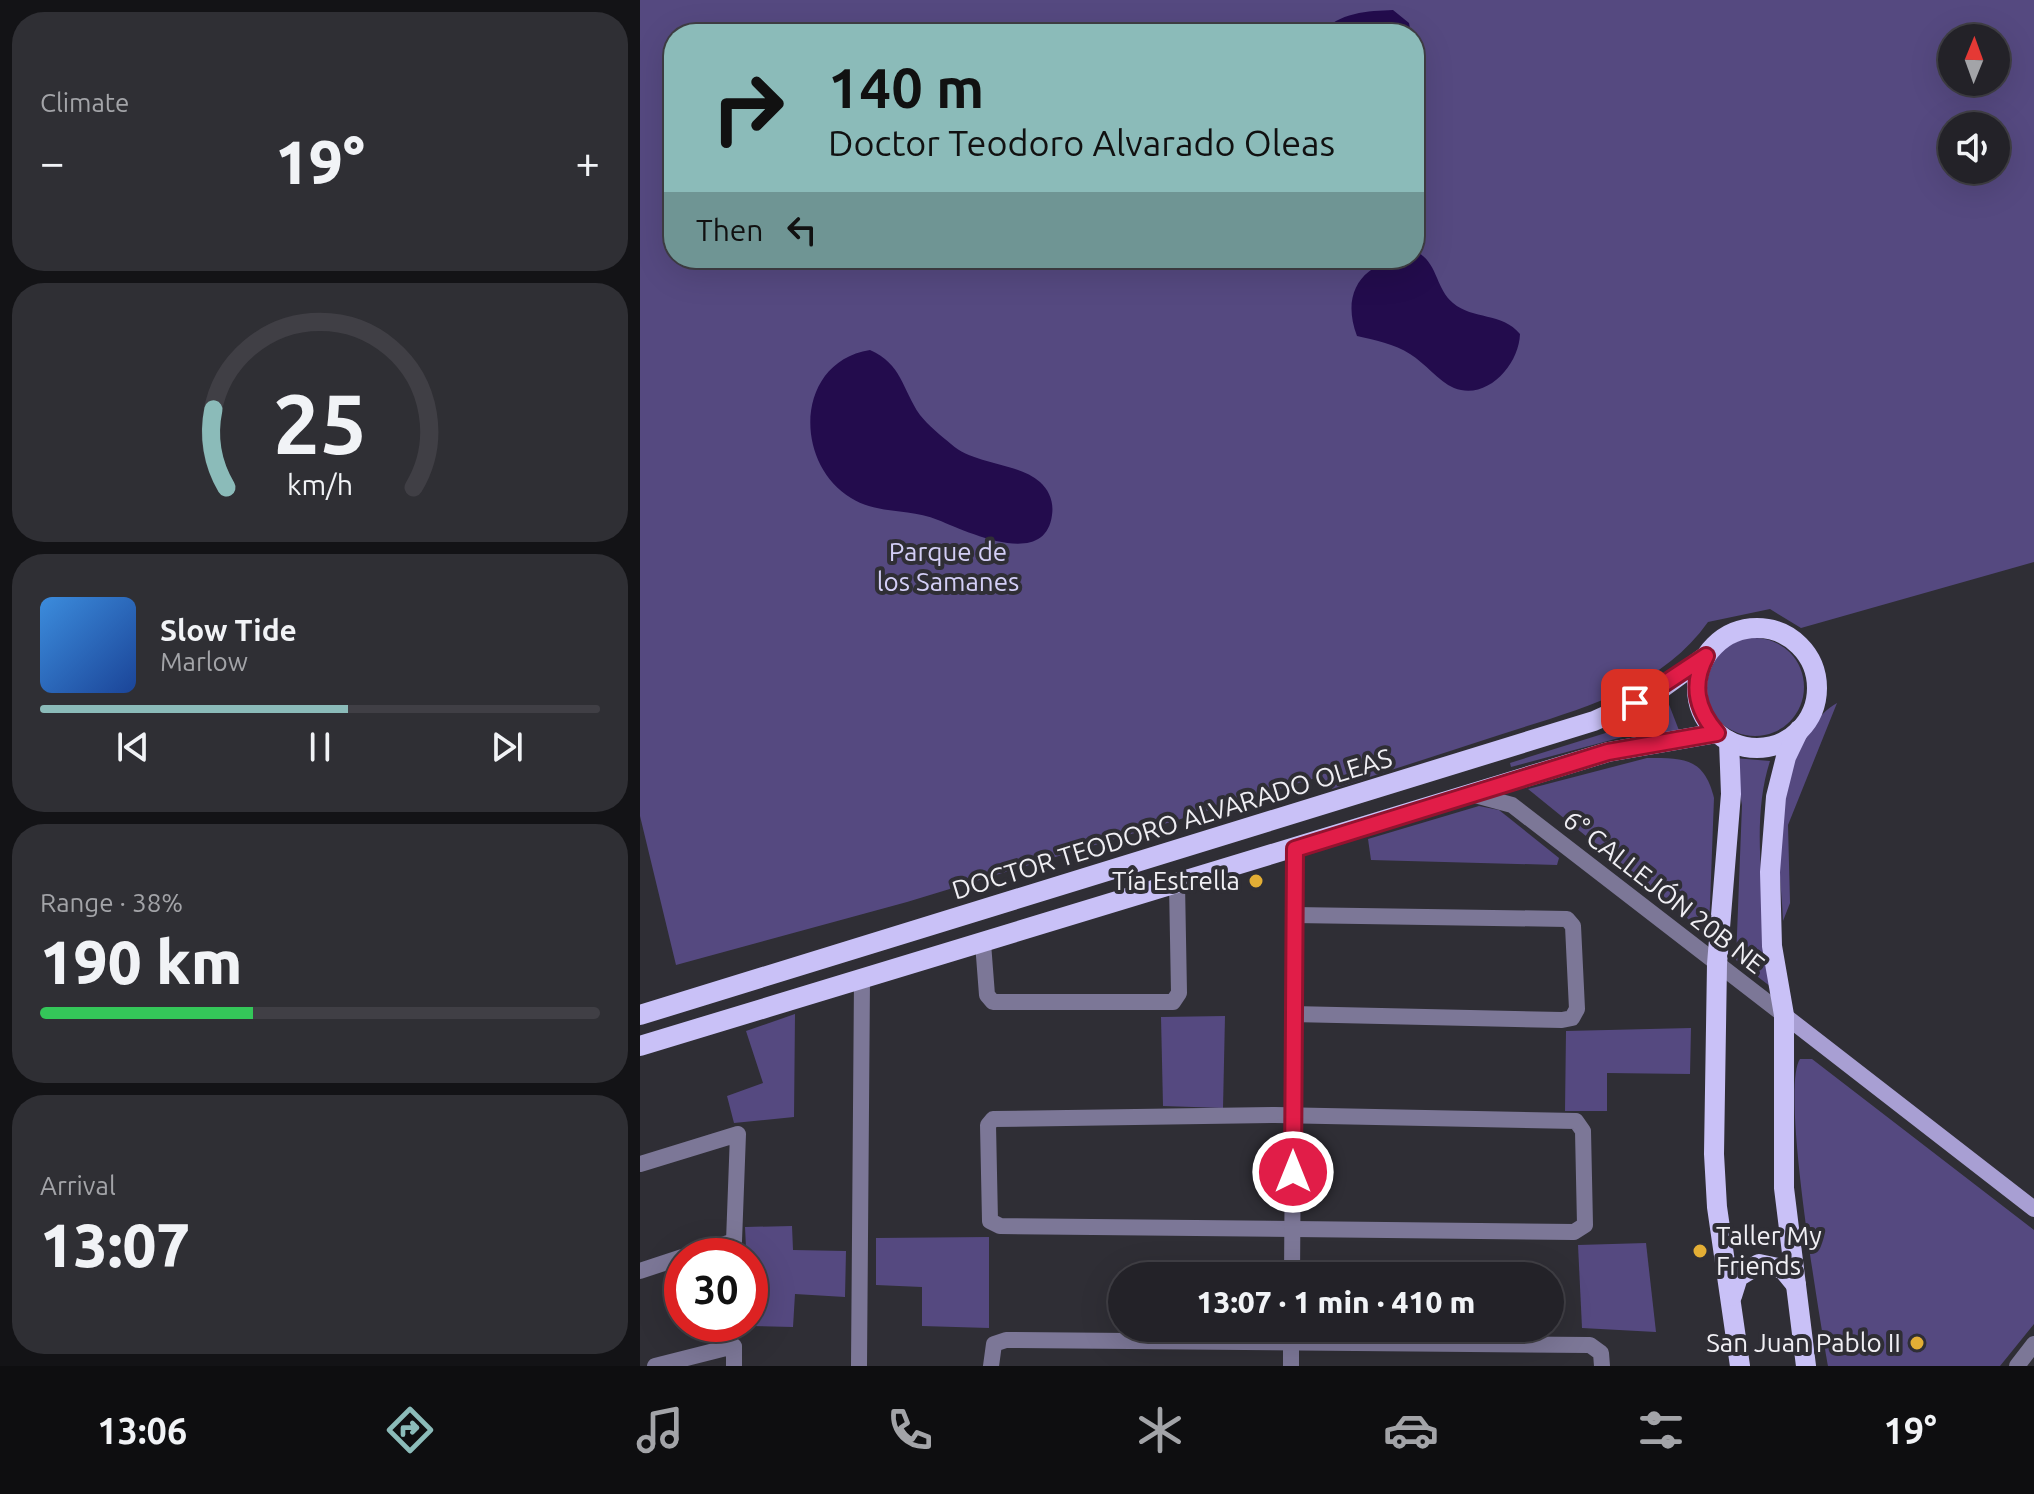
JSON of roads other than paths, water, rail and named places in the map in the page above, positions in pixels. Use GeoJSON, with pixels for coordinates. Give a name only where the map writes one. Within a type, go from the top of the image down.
{"type":"FeatureCollection","features":[{"type":"Feature","properties":{"kind":"main road"},"geometry":{"type":"LineString","coordinates":[[1740,1366],[1717,1207],[1714,1154],[1717,964],[1730,766],[1723,737],[1701,710],[1697,696],[1700,668],[1706,656],[1724,638],[1755,628],[1777,631],[1800,646],[1815,673],[1817,688],[1809,718],[1799,730],[1781,773],[1772,825],[1772,946],[1784,1015],[1784,1188],[1806,1366]]}},
{"type":"Feature","properties":{"kind":"main road","name":"DOCTOR TEODORO ALVARADO OLEAS"},"geometry":{"type":"LineString","coordinates":[[640,1015],[1594,721],[1654,694],[1706,656]]}},
{"type":"Feature","properties":{"kind":"main road"},"geometry":{"type":"LineString","coordinates":[[640,1046],[1630,746],[1723,737],[1757,748],[1771,746],[1799,730]]}},
{"type":"Feature","properties":{"kind":"main road"},"geometry":{"type":"LineString","coordinates":[[1685,739],[1712,749],[1730,766]]}},
{"type":"Feature","properties":{"kind":"main road"},"geometry":{"type":"LineString","coordinates":[[1732,1301],[1738,1277],[1759,1264],[1783,1269],[1797,1289]]}},
{"type":"Feature","properties":{"kind":"street","name":"6° CALLEJÓN 20B NE"},"geometry":{"type":"LineString","coordinates":[[1469,795],[1482,795],[1512,805],[1784,1015]]}},
{"type":"Feature","properties":{"kind":"street"},"geometry":{"type":"LineString","coordinates":[[1292,1262],[1295,849]]}},
{"type":"Feature","properties":{"kind":"street"},"geometry":{"type":"LineString","coordinates":[[983,943],[987,995],[993,1002],[1173,1002],[1179,993],[1177,884]]}},
{"type":"Feature","properties":{"kind":"street"},"geometry":{"type":"LineString","coordinates":[[1292,1014],[1562,1020],[1572,1018],[1577,1009],[1573,926],[1567,919],[1294,915]]}},
{"type":"Feature","properties":{"kind":"street"},"geometry":{"type":"LineString","coordinates":[[859,1366],[862,979]]}},
{"type":"Feature","properties":{"kind":"street"},"geometry":{"type":"LineString","coordinates":[[1784,1015],[2034,1209]]}},
{"type":"Feature","properties":{"kind":"street"},"geometry":{"type":"LineString","coordinates":[[1293,1116],[1576,1121],[1583,1131],[1585,1225],[1574,1232],[1292,1228],[993,1225],[988,1215],[988,1125],[998,1118],[1293,1116]]}},
{"type":"Feature","properties":{"kind":"street"},"geometry":{"type":"LineString","coordinates":[[640,1164],[738,1134],[734,1238]]}},
{"type":"Feature","properties":{"kind":"street"},"geometry":{"type":"LineString","coordinates":[[640,1271],[664,1263]]}},
{"type":"Feature","properties":{"kind":"street"},"geometry":{"type":"LineString","coordinates":[[991,1366],[994,1344],[1006,1340],[1108,1338]]}},
{"type":"Feature","properties":{"kind":"street"},"geometry":{"type":"LineString","coordinates":[[1291,1342],[1291,1366]]}},
{"type":"Feature","properties":{"kind":"street"},"geometry":{"type":"LineString","coordinates":[[1500,1342],[1590,1345],[1601,1353],[1602,1366]]}},
{"type":"Feature","properties":{"kind":"street"},"geometry":{"type":"LineString","coordinates":[[2017,1366],[2034,1344]]}},
{"type":"Feature","properties":{"kind":"street"},"geometry":{"type":"LineString","coordinates":[[655,1366],[734,1346],[734,1366]]}},
{"type":"Feature","properties":{"kind":"place","name":"Tía Estrella"},"geometry":{"type":"Point","coordinates":[1256,881]}},
{"type":"Feature","properties":{"kind":"place","name":"Taller My Friends"},"geometry":{"type":"Point","coordinates":[1700,1251]}},
{"type":"Feature","properties":{"kind":"place","name":"San Juan Pablo II"},"geometry":{"type":"Point","coordinates":[1917,1343]}},
{"type":"Feature","properties":{"kind":"park label","name":"Parque de los Samanes"},"geometry":{"type":"Point","coordinates":[948,567]}}]}
